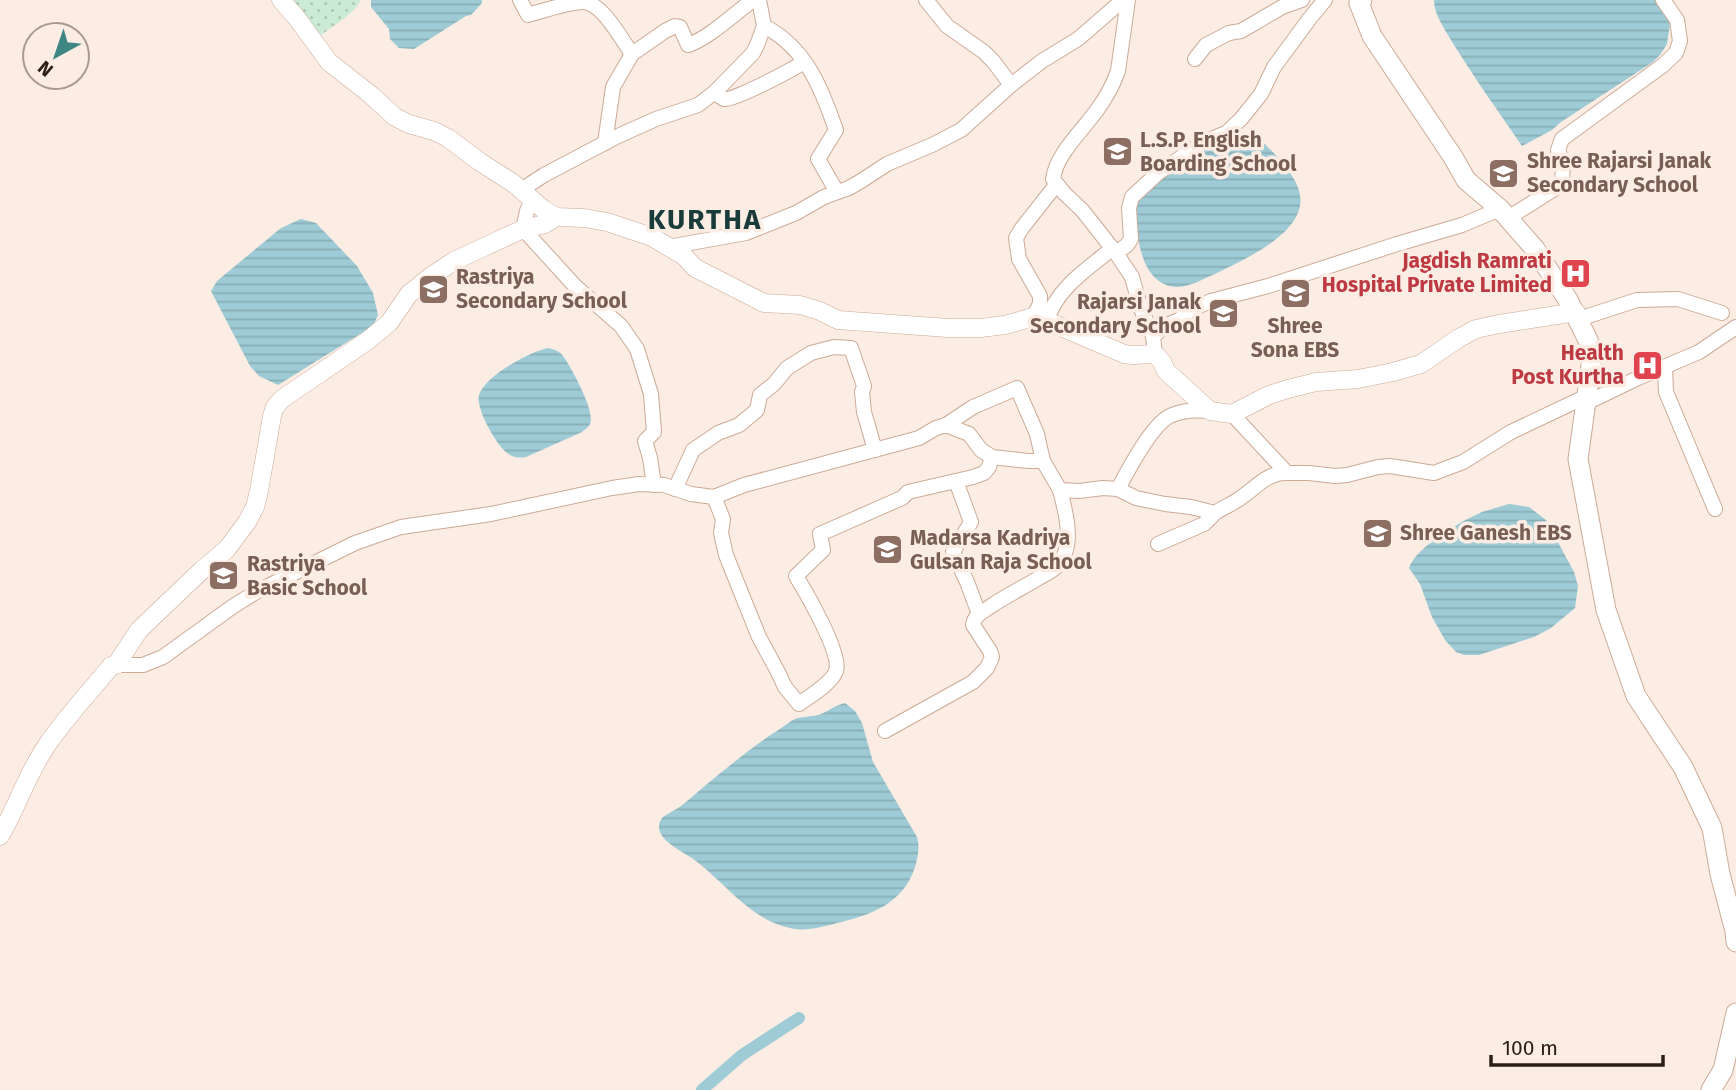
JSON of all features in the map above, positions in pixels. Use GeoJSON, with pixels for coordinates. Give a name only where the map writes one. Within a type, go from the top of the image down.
{"type":"FeatureCollection","features":[{"type":"Feature","properties":{"kind":"main road"},"geometry":{"type":"LineString","coordinates":[[1359,1],[1372,36],[1466,180],[1504,214],[1535,250],[1577,316],[1588,340],[1592,358],[1578,459],[1606,610],[1636,696],[1683,767],[1712,828],[1736,942]]}},
{"type":"Feature","properties":{"kind":"main road"},"geometry":{"type":"LineString","coordinates":[[1711,1090],[1723,1070],[1736,1013]]}},
{"type":"Feature","properties":{"kind":"street"},"geometry":{"type":"LineString","coordinates":[[281,0],[329,62],[395,117],[448,138],[556,217],[607,222],[652,237],[684,256],[695,268],[764,303],[800,305],[838,320],[948,328],[981,328],[1040,319],[1124,354],[1155,354]]}},
{"type":"Feature","properties":{"kind":"street"},"geometry":{"type":"LineString","coordinates":[[520,0],[528,15],[582,2],[592,3],[603,12],[632,54]]}},
{"type":"Feature","properties":{"kind":"street"},"geometry":{"type":"LineString","coordinates":[[605,143],[613,88],[632,54],[674,26],[680,27],[688,45],[692,44],[752,0]]}},
{"type":"Feature","properties":{"kind":"street"},"geometry":{"type":"LineString","coordinates":[[523,229],[527,194],[544,175],[656,118],[698,105],[715,92],[753,53],[764,26],[759,0]]}},
{"type":"Feature","properties":{"kind":"street"},"geometry":{"type":"LineString","coordinates":[[926,0],[947,26],[993,61],[1010,85]]}},
{"type":"Feature","properties":{"kind":"street"},"geometry":{"type":"LineString","coordinates":[[668,247],[746,233],[849,188],[887,164],[961,130],[1010,85],[1078,39],[1125,0]]}},
{"type":"Feature","properties":{"kind":"street"},"geometry":{"type":"LineString","coordinates":[[1125,0],[1118,71],[1098,108],[1058,161],[1053,179],[1082,210],[1132,277],[1141,309],[1153,336],[1155,354],[1166,371],[1210,411]]}},
{"type":"Feature","properties":{"kind":"street"},"geometry":{"type":"LineString","coordinates":[[1195,59],[1206,45],[1229,33],[1241,31],[1282,7],[1302,0]]}},
{"type":"Feature","properties":{"kind":"street"},"geometry":{"type":"LineString","coordinates":[[1040,319],[1051,309],[1068,285],[1108,252],[1127,245],[1131,239],[1129,208],[1132,197],[1158,173],[1202,143],[1226,133],[1241,119],[1261,94],[1273,67],[1325,0]]}},
{"type":"Feature","properties":{"kind":"street"},"geometry":{"type":"LineString","coordinates":[[1153,336],[1192,309],[1211,301],[1504,214],[1562,184],[1563,163],[1558,150],[1562,139],[1676,53],[1680,41],[1677,20],[1663,0]]}},
{"type":"Feature","properties":{"kind":"street"},"geometry":{"type":"LineString","coordinates":[[764,26],[788,42],[804,62],[824,96],[836,130],[818,159],[837,192]]}},
{"type":"Feature","properties":{"kind":"street"},"geometry":{"type":"LineString","coordinates":[[715,92],[723,99],[730,98],[804,62]]}},
{"type":"Feature","properties":{"kind":"street"},"geometry":{"type":"LineString","coordinates":[[1040,319],[1040,296],[1019,259],[1016,238],[1056,185]]}},
{"type":"Feature","properties":{"kind":"street"},"geometry":{"type":"LineString","coordinates":[[116,665],[139,630],[227,550],[247,522],[259,491],[272,416],[282,399],[367,341],[389,323],[409,295],[454,261],[556,217]]}},
{"type":"Feature","properties":{"kind":"street"},"geometry":{"type":"LineString","coordinates":[[523,229],[575,286],[621,326],[637,349],[651,394],[654,432],[645,441],[654,485]]}},
{"type":"Feature","properties":{"kind":"street"},"geometry":{"type":"LineString","coordinates":[[1118,489],[1158,426],[1171,415],[1197,410],[1232,414],[1269,395],[1288,389],[1316,382],[1369,377],[1421,364],[1459,338],[1499,324],[1577,316],[1637,299],[1678,299],[1722,313]]}},
{"type":"Feature","properties":{"kind":"street"},"geometry":{"type":"LineString","coordinates":[[1158,544],[1204,524],[1215,513],[1237,501],[1268,477],[1279,473],[1309,472],[1335,476],[1390,466],[1434,472],[1463,462],[1511,432],[1699,352],[1736,327]]}},
{"type":"Feature","properties":{"kind":"street"},"geometry":{"type":"LineString","coordinates":[[675,489],[693,450],[718,433],[739,425],[757,410],[760,395],[774,384],[787,368],[811,353],[834,347],[851,348],[864,386],[864,412],[875,450]]}},
{"type":"Feature","properties":{"kind":"street"},"geometry":{"type":"LineString","coordinates":[[1665,367],[1665,392],[1715,509]]}},
{"type":"Feature","properties":{"kind":"street"},"geometry":{"type":"LineString","coordinates":[[0,836],[32,769],[47,745],[111,666],[143,665],[163,657],[256,592],[355,543],[401,527],[491,514],[639,484],[664,485],[691,494],[714,497],[744,485],[919,438],[946,425],[973,407],[1017,388],[1037,434],[1043,461],[1060,489],[1068,523],[1065,553],[1057,567],[979,614],[974,620],[973,625],[992,657],[987,668],[973,682],[885,731]]}},
{"type":"Feature","properties":{"kind":"street"},"geometry":{"type":"LineString","coordinates":[[1232,414],[1287,473]]}},
{"type":"Feature","properties":{"kind":"street"},"geometry":{"type":"LineString","coordinates":[[946,425],[969,434],[981,450],[992,457],[1043,461]]}},
{"type":"Feature","properties":{"kind":"street"},"geometry":{"type":"LineString","coordinates":[[714,497],[723,519],[721,533],[726,555],[759,637],[785,687],[799,704],[829,682],[836,673],[837,662],[832,645],[796,576],[822,550],[820,534],[902,498],[908,492],[984,473],[992,457]]}},
{"type":"Feature","properties":{"kind":"street"},"geometry":{"type":"LineString","coordinates":[[956,481],[971,522],[953,552],[979,614]]}},
{"type":"Feature","properties":{"kind":"street"},"geometry":{"type":"LineString","coordinates":[[1060,489],[1118,489],[1136,498],[1215,513]]}},
{"type":"Feature","properties":{"kind":"green space"},"geometry":{"type":"Polygon","coordinates":[[[292,0],[361,0],[348,15],[320,36],[292,0]]]}},
{"type":"Feature","properties":{"kind":"water"},"geometry":{"type":"Polygon","coordinates":[[[371,0],[482,0],[482,3],[471,15],[414,49],[399,48],[390,39],[389,29],[371,7],[371,0]]]}},
{"type":"Feature","properties":{"kind":"water"},"geometry":{"type":"Polygon","coordinates":[[[1434,0],[1657,0],[1670,24],[1667,44],[1653,62],[1552,130],[1522,146],[1451,40],[1438,16],[1434,0]]]}},
{"type":"Feature","properties":{"kind":"water"},"geometry":{"type":"Polygon","coordinates":[[[1240,133],[1250,134],[1262,142],[1291,175],[1300,192],[1300,206],[1296,218],[1265,247],[1215,274],[1182,287],[1162,283],[1152,274],[1142,256],[1134,202],[1146,188],[1221,139],[1240,133]]]}},
{"type":"Feature","properties":{"kind":"water"},"geometry":{"type":"Polygon","coordinates":[[[301,219],[316,223],[357,266],[373,293],[378,315],[373,326],[278,385],[259,376],[250,366],[211,291],[217,281],[281,228],[301,219]]]}},
{"type":"Feature","properties":{"kind":"water"},"geometry":{"type":"Polygon","coordinates":[[[548,348],[561,354],[571,370],[586,400],[590,424],[582,432],[526,457],[514,457],[505,451],[489,428],[480,409],[479,395],[498,373],[530,354],[548,348]]]}},
{"type":"Feature","properties":{"kind":"water"},"geometry":{"type":"Polygon","coordinates":[[[1509,504],[1529,507],[1546,520],[1574,572],[1578,586],[1575,608],[1551,628],[1534,637],[1479,655],[1464,655],[1456,652],[1445,640],[1432,617],[1420,584],[1409,568],[1420,552],[1452,528],[1482,512],[1509,504]]]}},
{"type":"Feature","properties":{"kind":"water"},"geometry":{"type":"Polygon","coordinates":[[[845,703],[855,711],[862,723],[873,762],[917,837],[917,859],[910,880],[903,890],[873,912],[825,926],[790,928],[776,924],[751,909],[696,861],[668,842],[660,832],[659,824],[663,817],[790,722],[821,714],[845,703]]]}},
{"type":"Feature","properties":{"kind":"waterway"},"geometry":{"type":"LineString","coordinates":[[702,1090],[742,1055],[799,1018]]}},
{"type":"Feature","properties":{"kind":"place","name":"L.S.P. English Boarding School"},"geometry":{"type":"Point","coordinates":[1117,152]}},
{"type":"Feature","properties":{"kind":"place","name":"Shree Rajarsi Janak Secondary School"},"geometry":{"type":"Point","coordinates":[1504,173]}},
{"type":"Feature","properties":{"kind":"place","name":"Jagdish Ramrati Hospital Private Limited"},"geometry":{"type":"Point","coordinates":[1575,273]}},
{"type":"Feature","properties":{"kind":"place","name":"Rastriya Secondary School"},"geometry":{"type":"Point","coordinates":[433,289]}},
{"type":"Feature","properties":{"kind":"place","name":"Shree Sona EBS"},"geometry":{"type":"Point","coordinates":[1295,294]}},
{"type":"Feature","properties":{"kind":"place","name":"Rajarsi Janak Secondary School"},"geometry":{"type":"Point","coordinates":[1224,314]}},
{"type":"Feature","properties":{"kind":"place","name":"Health Post Kurtha"},"geometry":{"type":"Point","coordinates":[1647,365]}},
{"type":"Feature","properties":{"kind":"place","name":"Shree Ganesh EBS"},"geometry":{"type":"Point","coordinates":[1377,533]}},
{"type":"Feature","properties":{"kind":"place","name":"Madarsa Kadriya Gulsan Raja School"},"geometry":{"type":"Point","coordinates":[887,550]}},
{"type":"Feature","properties":{"kind":"place","name":"Rastriya Basic School"},"geometry":{"type":"Point","coordinates":[224,576]}},
{"type":"Feature","properties":{"kind":"district","name":"KURTHA"},"geometry":{"type":"Point","coordinates":[705,219]}}]}
